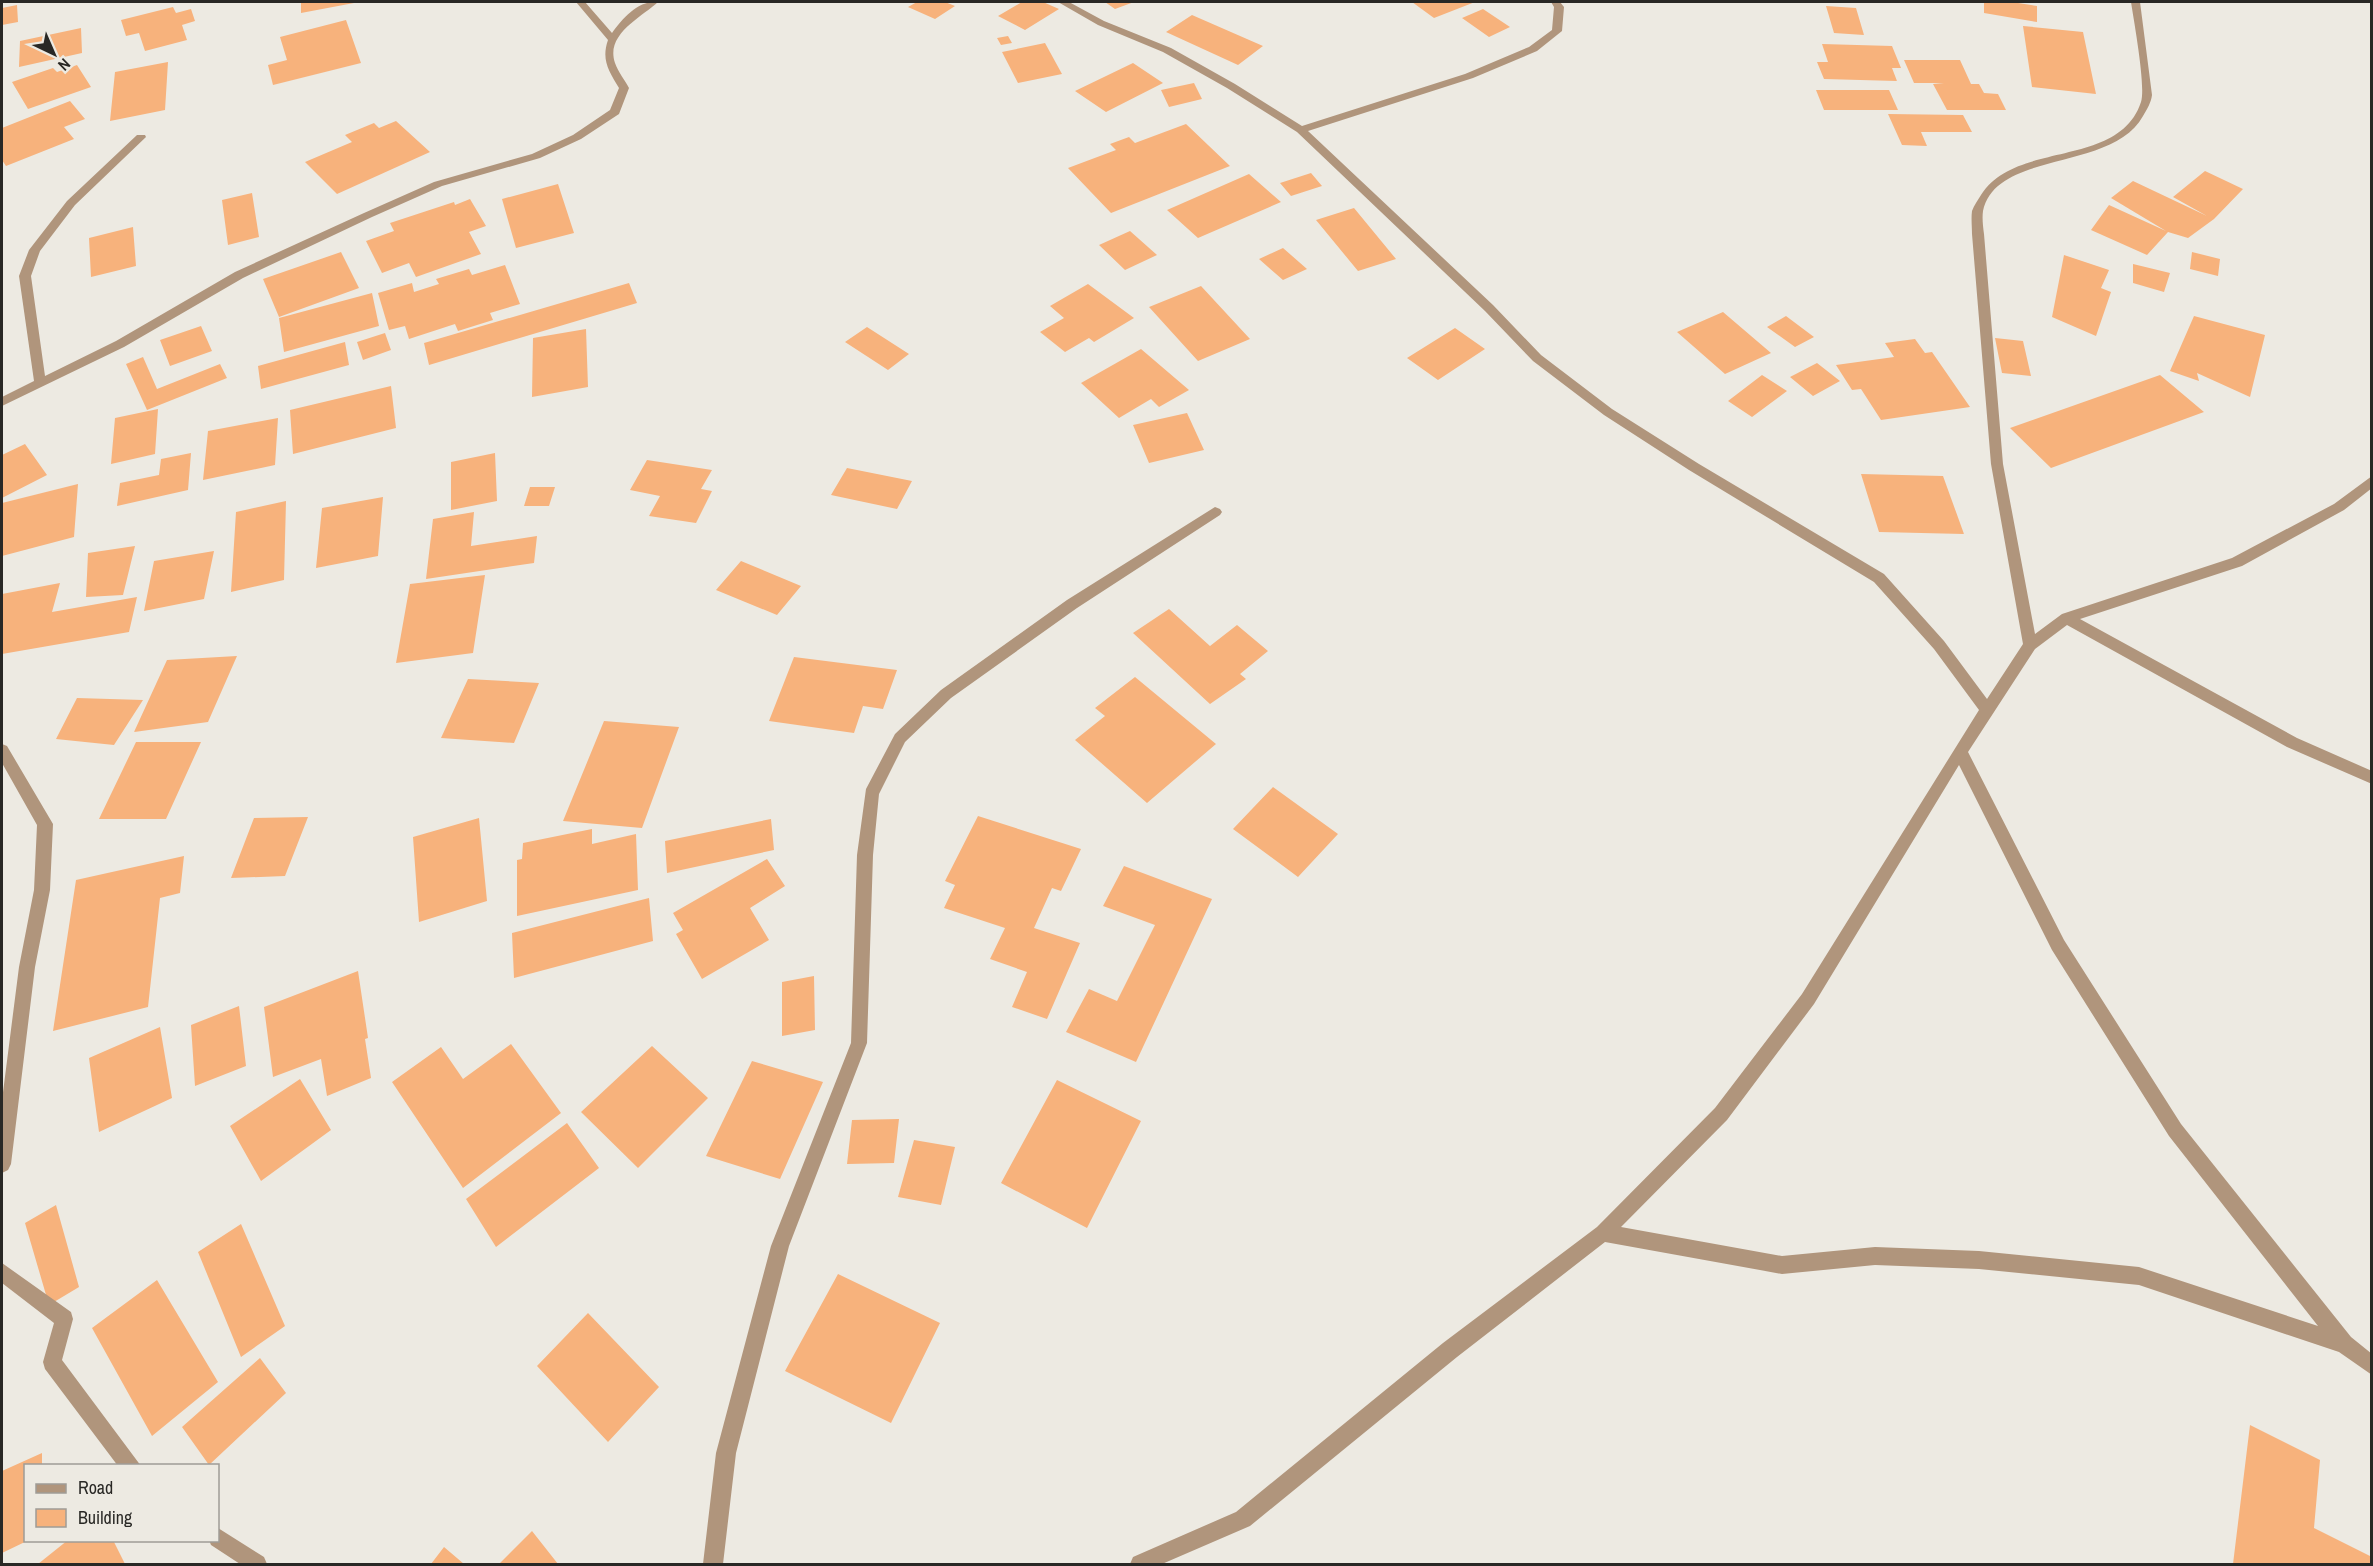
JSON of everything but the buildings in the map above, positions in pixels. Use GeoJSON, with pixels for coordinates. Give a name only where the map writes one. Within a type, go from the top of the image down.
{"type":"FeatureCollection","features":[{"type":"Feature","properties":{"kind":"street"},"geometry":{"type":"LineString","coordinates":[[580,2],[613,40]]}},
{"type":"Feature","properties":{"kind":"street"},"geometry":{"type":"LineString","coordinates":[[2,402],[120,344],[239,275],[368,215],[438,184],[536,156],[577,137],[615,112],[624,88],[609,59],[613,40],[635,12],[653,2]]}},
{"type":"Feature","properties":{"kind":"street"},"geometry":{"type":"LineString","coordinates":[[1063,2],[1101,23],[1167,50],[1231,86],[1301,130],[1489,308],[1537,358],[1608,412],[1694,467],[1879,578],[1939,645],[1987,710]]}},
{"type":"Feature","properties":{"kind":"street"},"geometry":{"type":"LineString","coordinates":[[1301,130],[1469,76],[1533,49],[1557,31],[1559,8],[1556,2]]}},
{"type":"Feature","properties":{"kind":"street"},"geometry":{"type":"LineString","coordinates":[[2030,645],[1997,464],[1978,234],[1979,207],[1992,185],[2018,169],[2099,148],[2132,127],[2146,100],[2136,2]]}},
{"type":"Feature","properties":{"kind":"street"},"geometry":{"type":"LineString","coordinates":[[40,384],[25,276],[35,250],[71,203],[141,137]]}},
{"type":"Feature","properties":{"kind":"street"},"geometry":{"type":"LineString","coordinates":[[1140,1564],[1243,1519],[1450,1350],[1603,1233],[1721,1114],[1808,999],[1960,751],[2030,645],[2067,618],[2237,562],[2339,507],[2372,481]]}},
{"type":"Feature","properties":{"kind":"street"},"geometry":{"type":"LineString","coordinates":[[713,1564],[726,1453],[780,1246],[859,1043],[865,855],[871,794],[900,738],[946,694],[1072,604],[1215,512]]}},
{"type":"Feature","properties":{"kind":"street"},"geometry":{"type":"LineString","coordinates":[[2067,618],[2123,652],[2257,725],[2344,769],[2372,778]]}},
{"type":"Feature","properties":{"kind":"street"},"geometry":{"type":"LineString","coordinates":[[2,750],[45,824],[42,890],[27,967],[2,1164]]}},
{"type":"Feature","properties":{"kind":"street"},"geometry":{"type":"LineString","coordinates":[[1960,751],[2058,945],[2175,1130],[2344,1344],[2372,1366]]}},
{"type":"Feature","properties":{"kind":"street"},"geometry":{"type":"LineString","coordinates":[[1603,1233],[1782,1265],[1886,1257],[1979,1260],[2139,1276],[2344,1344]]}},
{"type":"Feature","properties":{"kind":"street"},"geometry":{"type":"LineString","coordinates":[[2,1272],[64,1319],[52,1362],[129,1464]]}},
{"type":"Feature","properties":{"kind":"street"},"geometry":{"type":"LineString","coordinates":[[219,1539],[256,1564]]}}]}
